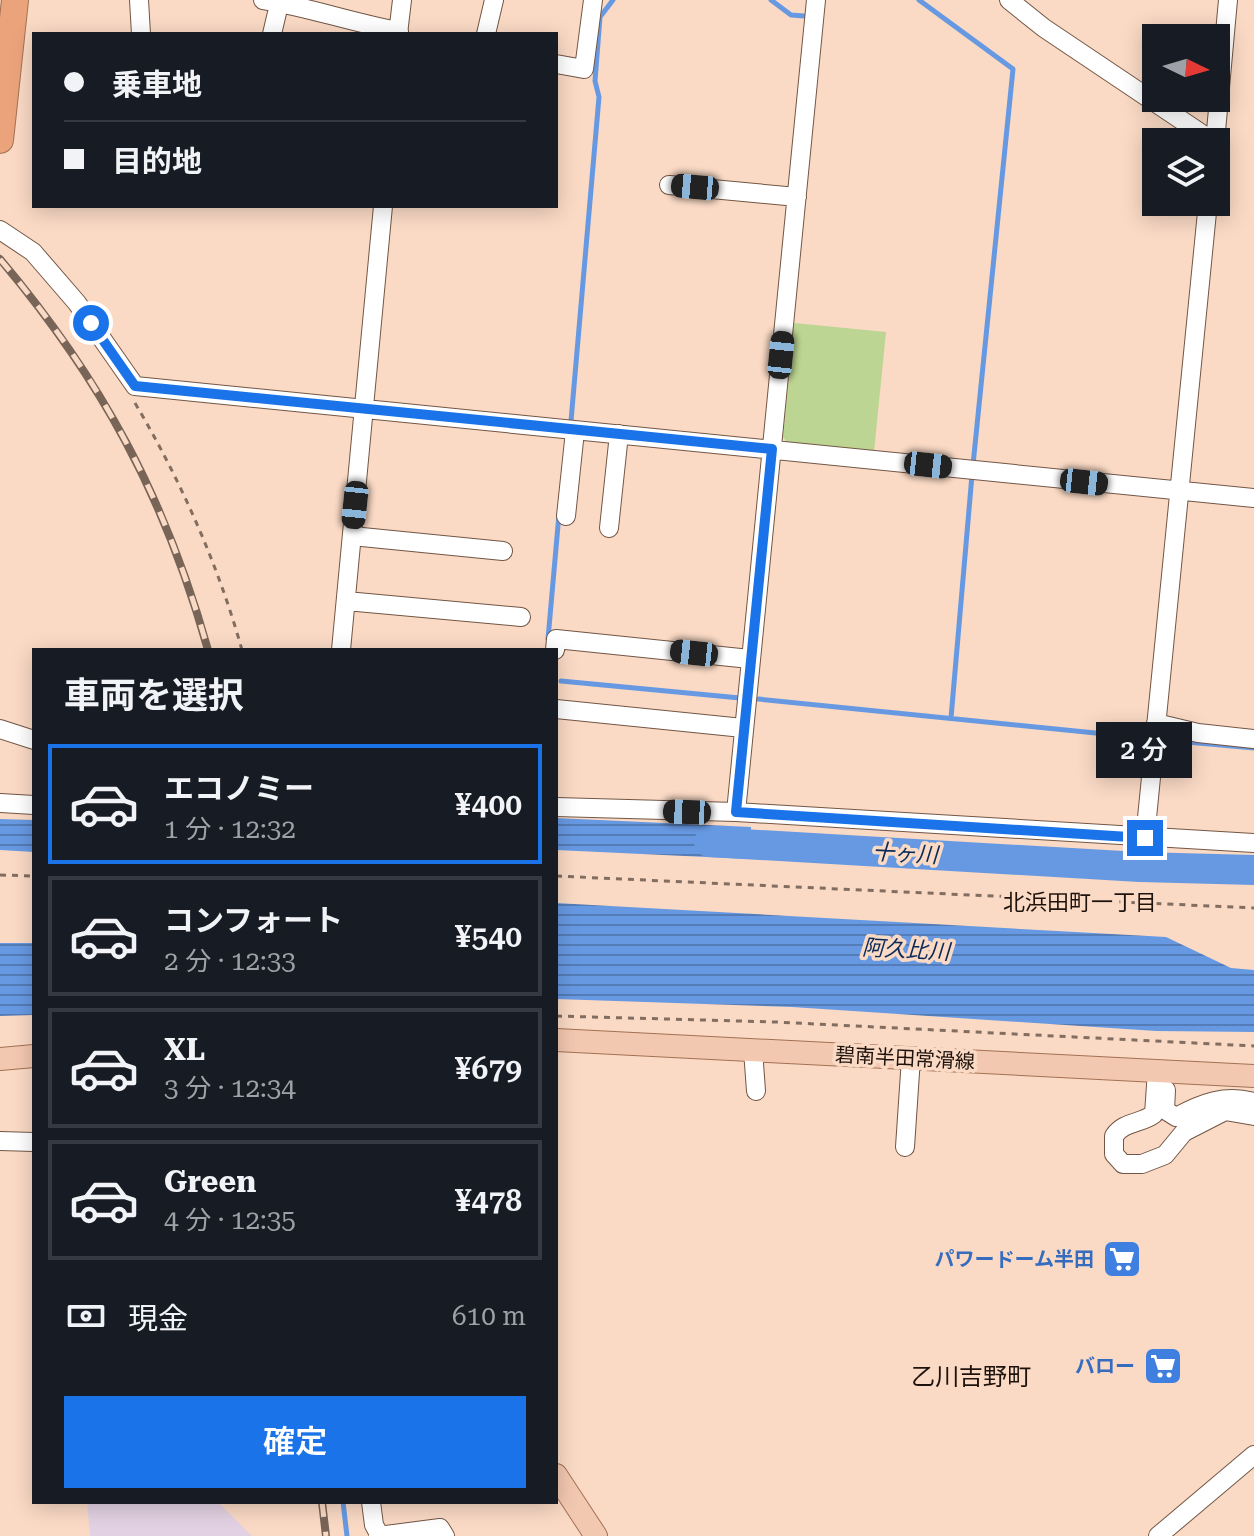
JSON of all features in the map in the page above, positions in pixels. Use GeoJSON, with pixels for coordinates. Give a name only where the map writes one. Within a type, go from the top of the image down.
{"type":"FeatureCollection","features":[{"type":"Feature","properties":{"kind":"highway"},"geometry":{"type":"LineString","coordinates":[[0,140],[15,0]]}},
{"type":"Feature","properties":{"kind":"main road","name":"碧南半田常滑線"},"geometry":{"type":"LineString","coordinates":[[558,1040],[1254,1076]]}},
{"type":"Feature","properties":{"kind":"main road"},"geometry":{"type":"LineString","coordinates":[[0,1059],[32,1056]]}},
{"type":"Feature","properties":{"kind":"main road"},"geometry":{"type":"LineString","coordinates":[[558,1478],[596,1536]]}},
{"type":"Feature","properties":{"kind":"street"},"geometry":{"type":"LineString","coordinates":[[139,0],[141,32]]}},
{"type":"Feature","properties":{"kind":"street"},"geometry":{"type":"LineString","coordinates":[[272,32],[274,1],[399,32],[402,0]]}},
{"type":"Feature","properties":{"kind":"street"},"geometry":{"type":"LineString","coordinates":[[486,32],[494,0]]}},
{"type":"Feature","properties":{"kind":"street"},"geometry":{"type":"LineString","coordinates":[[558,64],[584,69],[593,0]]}},
{"type":"Feature","properties":{"kind":"street"},"geometry":{"type":"LineString","coordinates":[[736,812],[816,0]]}},
{"type":"Feature","properties":{"kind":"street"},"geometry":{"type":"LineString","coordinates":[[1009,0],[1044,28],[1193,128]]}},
{"type":"Feature","properties":{"kind":"street"},"geometry":{"type":"LineString","coordinates":[[1215,128],[1228,0]]}},
{"type":"Feature","properties":{"kind":"street"},"geometry":{"type":"LineString","coordinates":[[669,185],[797,197]]}},
{"type":"Feature","properties":{"kind":"street"},"geometry":{"type":"LineString","coordinates":[[341,648],[383,208]]}},
{"type":"Feature","properties":{"kind":"street"},"geometry":{"type":"LineString","coordinates":[[1145,838],[1207,216]]}},
{"type":"Feature","properties":{"kind":"street"},"geometry":{"type":"LineString","coordinates":[[0,230],[33,252],[68,292],[135,386],[1254,498]]}},
{"type":"Feature","properties":{"kind":"street"},"geometry":{"type":"LineString","coordinates":[[566,516],[575,431]]}},
{"type":"Feature","properties":{"kind":"street"},"geometry":{"type":"LineString","coordinates":[[609,528],[619,434]]}},
{"type":"Feature","properties":{"kind":"street"},"geometry":{"type":"LineString","coordinates":[[352,536],[503,551]]}},
{"type":"Feature","properties":{"kind":"street"},"geometry":{"type":"LineString","coordinates":[[346,601],[521,617]]}},
{"type":"Feature","properties":{"kind":"street"},"geometry":{"type":"LineString","coordinates":[[555,648],[556,639],[750,659]]}},
{"type":"Feature","properties":{"kind":"street"},"geometry":{"type":"LineString","coordinates":[[558,709],[743,728]]}},
{"type":"Feature","properties":{"kind":"street"},"geometry":{"type":"LineString","coordinates":[[1156,723],[1198,733],[1254,739]]}},
{"type":"Feature","properties":{"kind":"street"},"geometry":{"type":"LineString","coordinates":[[0,729],[32,739]]}},
{"type":"Feature","properties":{"kind":"street"},"geometry":{"type":"LineString","coordinates":[[0,803],[32,805]]}},
{"type":"Feature","properties":{"kind":"street"},"geometry":{"type":"LineString","coordinates":[[558,807],[736,812],[1254,843]]}},
{"type":"Feature","properties":{"kind":"street"},"geometry":{"type":"LineString","coordinates":[[753,1050],[756,1091]]}},
{"type":"Feature","properties":{"kind":"street"},"geometry":{"type":"LineString","coordinates":[[905,1147],[911,1058]]}},
{"type":"Feature","properties":{"kind":"street"},"geometry":{"type":"LineString","coordinates":[[1163,1071],[1165,1110],[1171,1116],[1176,1117],[1216,1099],[1240,1098],[1254,1102]]}},
{"type":"Feature","properties":{"kind":"street"},"geometry":{"type":"LineString","coordinates":[[1163,1071],[1154,1114],[1119,1129],[1114,1136],[1114,1154],[1123,1164],[1142,1164],[1165,1155],[1184,1132],[1225,1111],[1254,1116]]}},
{"type":"Feature","properties":{"kind":"street"},"geometry":{"type":"LineString","coordinates":[[0,1141],[32,1142]]}},
{"type":"Feature","properties":{"kind":"street"},"geometry":{"type":"LineString","coordinates":[[1158,1536],[1254,1455]]}},
{"type":"Feature","properties":{"kind":"street"},"geometry":{"type":"LineString","coordinates":[[371,1504],[378,1535],[440,1528],[445,1536]]}},
{"type":"Feature","properties":{"kind":"street"},"geometry":{"type":"LineString","coordinates":[[1178,1519],[1190,1536]]}},
{"type":"Feature","properties":{"kind":"path"},"geometry":{"type":"LineString","coordinates":[[129,393],[153,434],[195,521],[235,623],[241,648]]}},
{"type":"Feature","properties":{"kind":"path"},"geometry":{"type":"LineString","coordinates":[[0,875],[32,876]]}},
{"type":"Feature","properties":{"kind":"path"},"geometry":{"type":"LineString","coordinates":[[558,876],[1254,908]]}},
{"type":"Feature","properties":{"kind":"path"},"geometry":{"type":"LineString","coordinates":[[558,1016],[776,1022],[1254,1046]]}},
{"type":"Feature","properties":{"kind":"shaded area"},"geometry":{"type":"Polygon","coordinates":[[[87,1504],[220,1504],[252,1536],[90,1536],[87,1504]]]}},
{"type":"Feature","properties":{"kind":"green space"},"geometry":{"type":"Polygon","coordinates":[[[794,323],[886,332],[874,452],[788,444],[783,437],[794,323]]]}},
{"type":"Feature","properties":{"kind":"water"},"geometry":{"type":"Polygon","coordinates":[[[558,818],[751,827],[749,859],[558,850],[558,818]]]}},
{"type":"Feature","properties":{"kind":"water"},"geometry":{"type":"Polygon","coordinates":[[[0,819],[32,820],[32,852],[0,850],[0,819]]]}},
{"type":"Feature","properties":{"kind":"water","name":"阿久比川"},"geometry":{"type":"Polygon","coordinates":[[[558,903],[1166,937],[1231,968],[1254,970],[1254,1032],[1156,1031],[792,1007],[558,999],[558,903]]]}},
{"type":"Feature","properties":{"kind":"water"},"geometry":{"type":"Polygon","coordinates":[[[0,943],[32,943],[32,1015],[0,1016],[0,943]]]}},
{"type":"Feature","properties":{"kind":"waterway"},"geometry":{"type":"LineString","coordinates":[[571,421],[599,97],[595,81],[600,17],[613,0]]}},
{"type":"Feature","properties":{"kind":"waterway"},"geometry":{"type":"LineString","coordinates":[[771,0],[791,15],[804,16]]}},
{"type":"Feature","properties":{"kind":"waterway"},"geometry":{"type":"LineString","coordinates":[[919,0],[1013,69],[973,465]]}},
{"type":"Feature","properties":{"kind":"waterway"},"geometry":{"type":"LineString","coordinates":[[951,718],[972,475]]}},
{"type":"Feature","properties":{"kind":"waterway"},"geometry":{"type":"LineString","coordinates":[[548,639],[559,514]]}},
{"type":"Feature","properties":{"kind":"waterway"},"geometry":{"type":"LineString","coordinates":[[561,681],[740,698]]}},
{"type":"Feature","properties":{"kind":"waterway"},"geometry":{"type":"LineString","coordinates":[[758,699],[1145,738]]}},
{"type":"Feature","properties":{"kind":"waterway"},"geometry":{"type":"LineString","coordinates":[[1165,740],[1254,748]]}},
{"type":"Feature","properties":{"kind":"waterway","name":"十ヶ川"},"geometry":{"type":"LineString","coordinates":[[709,842],[1140,867],[1254,870]]}},
{"type":"Feature","properties":{"kind":"waterway"},"geometry":{"type":"LineString","coordinates":[[343,1504],[347,1536]]}},
{"type":"Feature","properties":{"kind":"railway"},"geometry":{"type":"LineString","coordinates":[[0,259],[69,350],[126,442],[172,541],[207,648]]}},
{"type":"Feature","properties":{"kind":"railway"},"geometry":{"type":"LineString","coordinates":[[322,1504],[326,1536]]}},
{"type":"Feature","properties":{"kind":"place","name":"パワードーム半田"},"geometry":{"type":"Point","coordinates":[1122,1259]}},
{"type":"Feature","properties":{"kind":"place","name":"バロー"},"geometry":{"type":"Point","coordinates":[1163,1366]}},
{"type":"Feature","properties":{"kind":"district","name":"北浜田町一丁目"},"geometry":{"type":"Point","coordinates":[1080,902]}},
{"type":"Feature","properties":{"kind":"district","name":"乙川吉野町"},"geometry":{"type":"Point","coordinates":[971,1377]}},
{"type":"Feature","properties":{"kind":"route"},"geometry":{"type":"LineString","coordinates":[[91,323],[135,386],[772,449],[736,812],[1145,838]]}}]}
